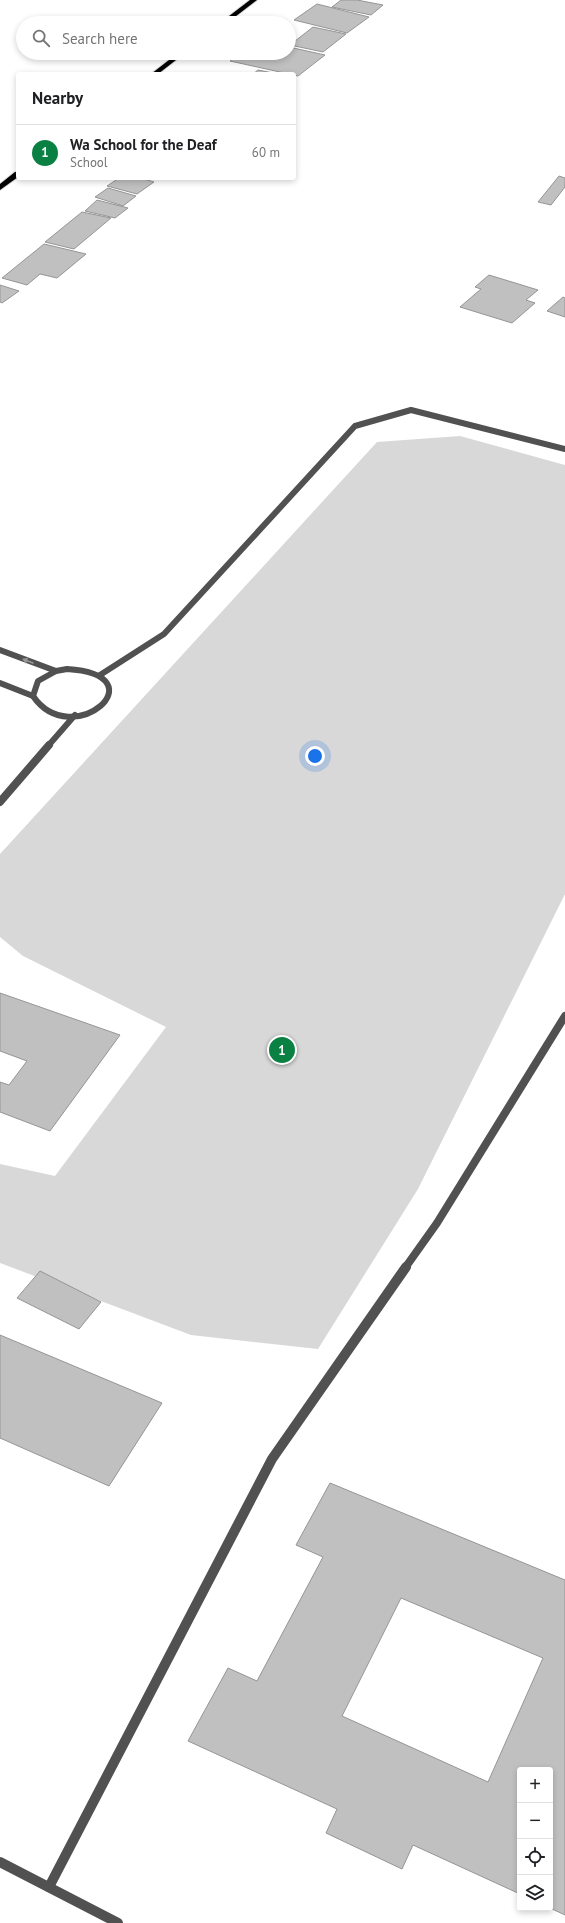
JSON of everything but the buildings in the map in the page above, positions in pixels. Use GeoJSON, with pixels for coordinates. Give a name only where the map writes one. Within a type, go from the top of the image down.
{"type":"FeatureCollection","features":[{"type":"Feature","properties":{"kind":"highway"},"geometry":{"type":"LineString","coordinates":[[232,16],[254,0]]}},
{"type":"Feature","properties":{"kind":"highway"},"geometry":{"type":"LineString","coordinates":[[157,72],[173,60]]}},
{"type":"Feature","properties":{"kind":"highway"},"geometry":{"type":"LineString","coordinates":[[0,188],[16,176]]}},
{"type":"Feature","properties":{"kind":"lane"},"geometry":{"type":"LineString","coordinates":[[100,675],[164,634],[355,426],[411,410],[565,449]]}},
{"type":"Feature","properties":{"kind":"lane"},"geometry":{"type":"LineString","coordinates":[[0,650],[56,671]]}},
{"type":"Feature","properties":{"kind":"lane"},"geometry":{"type":"LineString","coordinates":[[0,683],[33,696],[42,709],[63,715],[75,716],[87,713],[105,703],[109,695],[110,688],[100,675],[80,669],[56,671],[38,681],[33,696]]}},
{"type":"Feature","properties":{"kind":"lane"},"geometry":{"type":"LineString","coordinates":[[0,802],[75,716]]}},
{"type":"Feature","properties":{"kind":"lane"},"geometry":{"type":"LineString","coordinates":[[49,1887],[272,1459],[437,1223],[565,1016]]}},
{"type":"Feature","properties":{"kind":"lane"},"geometry":{"type":"LineString","coordinates":[[0,1862],[118,1923]]}},
{"type":"Feature","properties":{"kind":"shaded area"},"geometry":{"type":"Polygon","coordinates":[[[460,436],[565,465],[565,894],[418,1189],[318,1349],[191,1335],[0,1263],[0,1164],[55,1176],[166,1027],[23,956],[0,937],[0,854],[377,442],[460,436]]]}},
{"type":"Feature","properties":{"kind":"place","name":"Wa School for the Deaf"},"geometry":{"type":"Point","coordinates":[282,1050]}}]}
